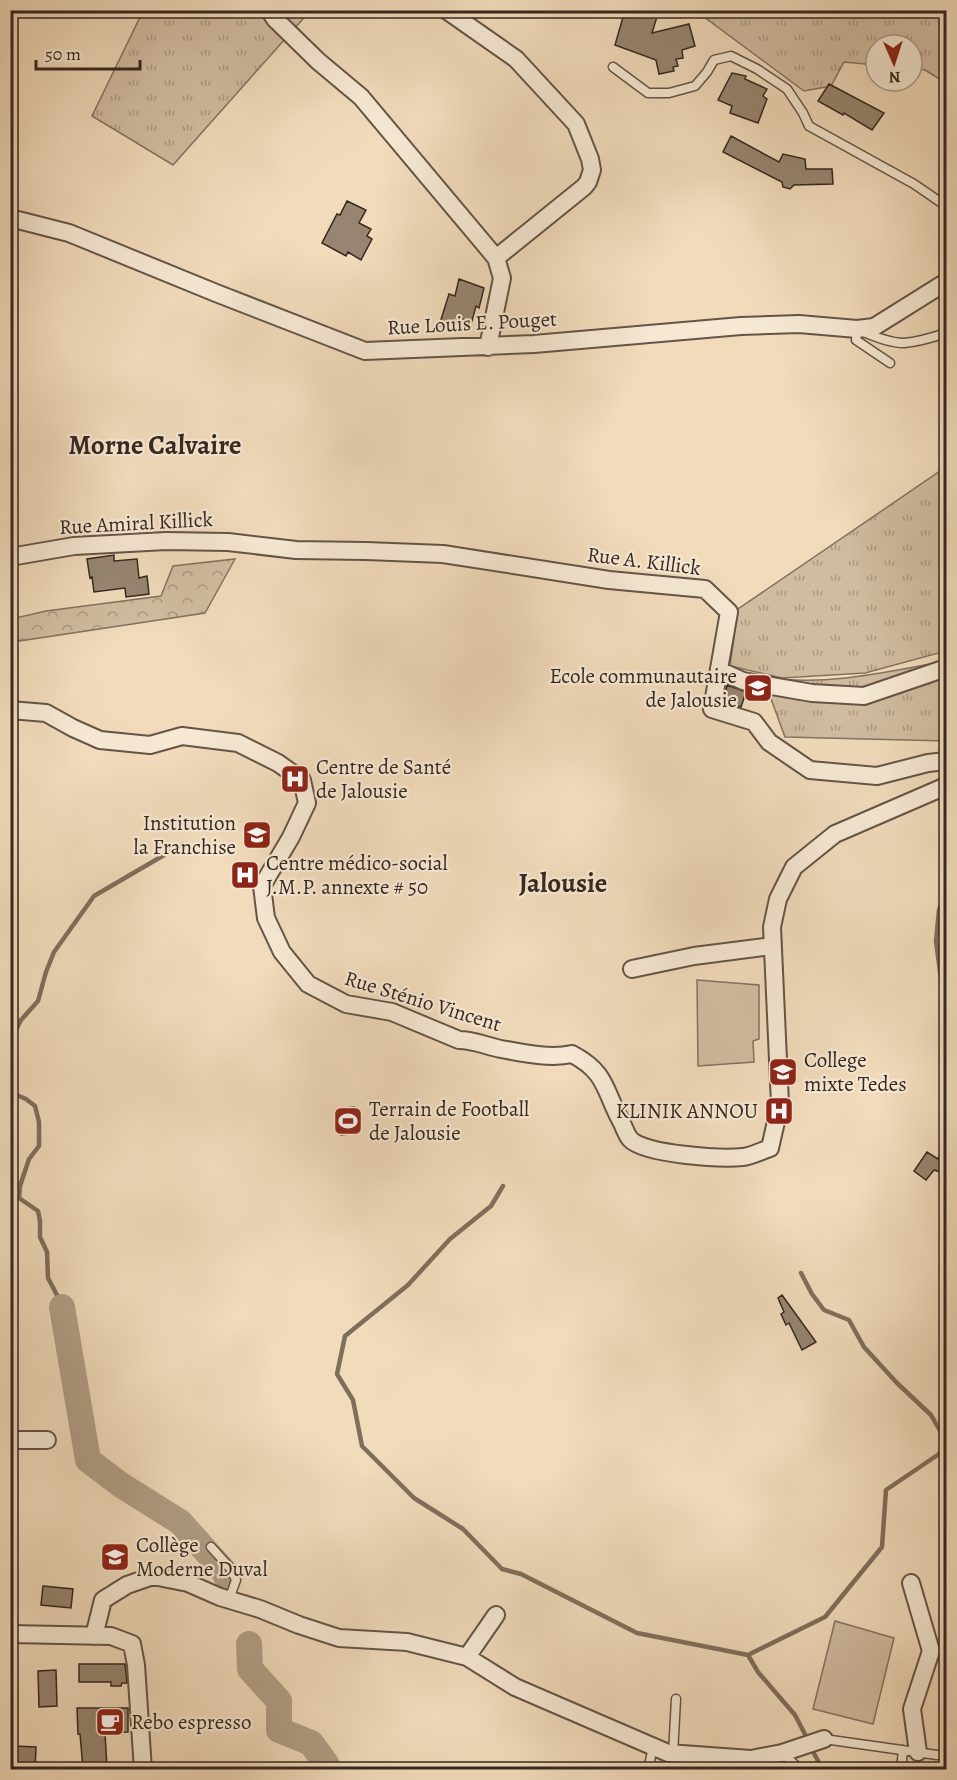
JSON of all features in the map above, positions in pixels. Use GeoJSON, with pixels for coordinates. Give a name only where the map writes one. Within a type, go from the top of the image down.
{"type":"FeatureCollection","features":[{"type":"Feature","properties":{"kind":"street"},"geometry":{"type":"LineString","coordinates":[[269,10],[318,62],[361,97],[496,258],[502,278],[488,347]]}},
{"type":"Feature","properties":{"kind":"street"},"geometry":{"type":"LineString","coordinates":[[446,10],[516,59],[576,124],[590,159],[591,170],[584,187],[496,258]]}},
{"type":"Feature","properties":{"kind":"street","name":"Rue Louis E. Pouget"},"geometry":{"type":"LineString","coordinates":[[13,214],[69,233],[365,351],[534,345],[741,326],[799,324],[857,329],[874,327],[946,282]]}},
{"type":"Feature","properties":{"kind":"street","name":"Rue Amiral Killick"},"geometry":{"type":"LineString","coordinates":[[10,557],[74,546],[166,541],[228,542]]}},
{"type":"Feature","properties":{"kind":"street","name":"Rue A. Killick"},"geometry":{"type":"LineString","coordinates":[[228,542],[296,550],[443,554],[609,580],[705,589],[729,612],[712,709],[754,722],[769,742],[810,770],[877,776],[928,763],[946,761]]}},
{"type":"Feature","properties":{"kind":"street"},"geometry":{"type":"LineString","coordinates":[[719,670],[743,681],[812,693],[864,696],[946,668]]}},
{"type":"Feature","properties":{"kind":"street","name":"Rue Sténio Vincent"},"geometry":{"type":"LineString","coordinates":[[10,710],[46,713],[100,740],[150,745],[182,736],[238,743],[278,762],[302,780],[307,803],[291,837],[262,886],[266,918],[282,952],[308,984],[346,1004],[392,1012],[459,1040],[542,1055],[561,1057],[572,1054],[587,1062],[597,1071],[630,1139],[641,1146],[674,1154],[745,1157],[770,1148],[780,1104],[772,927],[778,899],[794,867],[835,834],[946,786]]}},
{"type":"Feature","properties":{"kind":"street"},"geometry":{"type":"LineString","coordinates":[[632,969],[705,955],[772,946]]}},
{"type":"Feature","properties":{"kind":"street"},"geometry":{"type":"LineString","coordinates":[[10,1440],[47,1440]]}},
{"type":"Feature","properties":{"kind":"street"},"geometry":{"type":"LineString","coordinates":[[94,1636],[103,1600],[127,1585],[153,1576],[188,1583],[229,1600],[339,1638],[407,1642],[467,1657],[515,1687],[668,1753],[751,1760],[782,1753],[824,1738]]}},
{"type":"Feature","properties":{"kind":"street"},"geometry":{"type":"LineString","coordinates":[[910,1751],[912,1709],[931,1651],[911,1583]]}},
{"type":"Feature","properties":{"kind":"street"},"geometry":{"type":"LineString","coordinates":[[467,1657],[496,1615]]}},
{"type":"Feature","properties":{"kind":"street"},"geometry":{"type":"LineString","coordinates":[[10,1634],[111,1636],[132,1644],[136,1665],[143,1770]]}},
{"type":"Feature","properties":{"kind":"lane"},"geometry":{"type":"LineString","coordinates":[[613,67],[648,93],[669,93],[695,86],[714,60],[731,56],[758,69],[787,89],[809,126],[914,184],[946,206]]}},
{"type":"Feature","properties":{"kind":"lane"},"geometry":{"type":"LineString","coordinates":[[890,363],[856,340],[857,329],[872,336],[903,343],[946,333]]}},
{"type":"Feature","properties":{"kind":"lane"},"geometry":{"type":"LineString","coordinates":[[211,1547],[231,1569],[236,1580],[229,1600]]}},
{"type":"Feature","properties":{"kind":"lane"},"geometry":{"type":"LineString","coordinates":[[673,1754],[676,1699]]}},
{"type":"Feature","properties":{"kind":"lane"},"geometry":{"type":"LineString","coordinates":[[824,1738],[946,1755]]}},
{"type":"Feature","properties":{"kind":"lane"},"geometry":{"type":"LineString","coordinates":[[648,1770],[653,1747]]}},
{"type":"Feature","properties":{"kind":"lane"},"geometry":{"type":"LineString","coordinates":[[901,1770],[910,1751]]}},
{"type":"Feature","properties":{"kind":"lane"},"geometry":{"type":"LineString","coordinates":[[782,1753],[801,1770]]}},
{"type":"Feature","properties":{"kind":"green space"},"geometry":{"type":"Polygon","coordinates":[[[143,11],[310,11],[173,165],[92,116],[143,11]]]}},
{"type":"Feature","properties":{"kind":"green space"},"geometry":{"type":"Polygon","coordinates":[[[696,11],[946,11],[946,83],[924,70],[924,33],[864,33],[864,64],[844,62],[831,86],[804,91],[696,11]]]}},
{"type":"Feature","properties":{"kind":"green space"},"geometry":{"type":"Polygon","coordinates":[[[946,467],[946,651],[865,673],[782,678],[730,666],[738,609],[946,467]]]}},
{"type":"Feature","properties":{"kind":"green space"},"geometry":{"type":"Polygon","coordinates":[[[235,559],[205,613],[11,644],[11,619],[46,611],[161,596],[173,566],[235,559]]]}},
{"type":"Feature","properties":{"kind":"green space"},"geometry":{"type":"Polygon","coordinates":[[[946,661],[946,741],[785,737],[763,677],[809,680],[855,677],[946,661]]]}},
{"type":"Feature","properties":{"kind":"green space"},"geometry":{"type":"Polygon","coordinates":[[[697,980],[759,985],[759,1039],[753,1041],[754,1062],[698,1066],[697,980]]]}},
{"type":"Feature","properties":{"kind":"green space"},"geometry":{"type":"Polygon","coordinates":[[[835,1621],[894,1638],[873,1724],[813,1709],[835,1621]]]}},
{"type":"Feature","properties":{"kind":"building"},"geometry":{"type":"Polygon","coordinates":[[[625,10],[659,10],[652,33],[689,24],[695,46],[682,50],[683,58],[676,59],[678,66],[673,67],[674,71],[659,74],[656,60],[615,45],[625,10]]]}},
{"type":"Feature","properties":{"kind":"building"},"geometry":{"type":"Polygon","coordinates":[[[732,73],[746,76],[745,79],[767,89],[763,96],[767,99],[758,123],[730,113],[732,106],[718,100],[732,73]]]}},
{"type":"Feature","properties":{"kind":"building"},"geometry":{"type":"Polygon","coordinates":[[[829,84],[884,113],[872,130],[818,101],[829,84]]]}},
{"type":"Feature","properties":{"kind":"building"},"geometry":{"type":"Polygon","coordinates":[[[731,136],[779,162],[783,154],[805,159],[806,169],[832,169],[833,184],[794,185],[790,189],[783,187],[782,182],[723,152],[731,136]]]}},
{"type":"Feature","properties":{"kind":"building"},"geometry":{"type":"Polygon","coordinates":[[[347,201],[366,210],[359,223],[371,229],[367,236],[372,239],[361,260],[348,252],[346,256],[322,243],[337,214],[340,215],[347,201]]]}},
{"type":"Feature","properties":{"kind":"building"},"geometry":{"type":"Polygon","coordinates":[[[459,279],[484,288],[479,308],[476,306],[472,321],[457,318],[454,329],[439,326],[449,294],[455,296],[459,279]]]}},
{"type":"Feature","properties":{"kind":"building"},"geometry":{"type":"Polygon","coordinates":[[[114,555],[114,561],[137,559],[139,578],[147,576],[149,594],[126,597],[125,588],[94,592],[87,559],[114,555]]]}},
{"type":"Feature","properties":{"kind":"building"},"geometry":{"type":"Polygon","coordinates":[[[727,685],[746,692],[741,707],[724,702],[727,685]]]}},
{"type":"Feature","properties":{"kind":"building","name":"Terrain de Football de Jalousie"},"geometry":{"type":"Polygon","coordinates":[[[354,1107],[357,1133],[341,1135],[338,1109],[354,1107]]]}},
{"type":"Feature","properties":{"kind":"building"},"geometry":{"type":"Polygon","coordinates":[[[945,1140],[946,1174],[934,1170],[926,1180],[914,1171],[927,1152],[938,1159],[945,1140]]]}},
{"type":"Feature","properties":{"kind":"building"},"geometry":{"type":"Polygon","coordinates":[[[782,1295],[816,1342],[802,1350],[789,1323],[786,1325],[781,1314],[784,1312],[778,1298],[782,1295]]]}},
{"type":"Feature","properties":{"kind":"building"},"geometry":{"type":"Polygon","coordinates":[[[43,1586],[73,1589],[71,1608],[41,1605],[43,1586]]]}},
{"type":"Feature","properties":{"kind":"building"},"geometry":{"type":"Polygon","coordinates":[[[79,1664],[125,1664],[127,1683],[122,1683],[121,1686],[111,1686],[111,1682],[79,1682],[79,1664]]]}},
{"type":"Feature","properties":{"kind":"building"},"geometry":{"type":"Polygon","coordinates":[[[56,1670],[57,1706],[39,1707],[38,1671],[56,1670]]]}},
{"type":"Feature","properties":{"kind":"building"},"geometry":{"type":"Polygon","coordinates":[[[77,1708],[128,1708],[128,1732],[105,1733],[107,1767],[83,1769],[77,1708]]]}},
{"type":"Feature","properties":{"kind":"building"},"geometry":{"type":"Polygon","coordinates":[[[13,1746],[36,1747],[35,1770],[12,1770],[13,1746]]]}},
{"type":"Feature","properties":{"kind":"waterway"},"geometry":{"type":"LineString","coordinates":[[10,1035],[14,1034],[21,1020],[38,1001],[54,952],[94,896],[183,844]]}},
{"type":"Feature","properties":{"kind":"waterway"},"geometry":{"type":"LineString","coordinates":[[946,894],[939,910],[936,941],[942,987],[941,1006],[946,1031]]}},
{"type":"Feature","properties":{"kind":"waterway"},"geometry":{"type":"LineString","coordinates":[[10,1092],[35,1106],[39,1122],[39,1146],[29,1159],[20,1186],[19,1198],[38,1211],[40,1237],[47,1252],[48,1278],[62,1307]]}},
{"type":"Feature","properties":{"kind":"waterway"},"geometry":{"type":"LineString","coordinates":[[503,1186],[491,1206],[450,1239],[408,1285],[345,1336],[337,1374],[353,1400],[362,1446],[414,1498],[463,1529],[502,1569],[521,1574],[637,1633],[748,1655]]}},
{"type":"Feature","properties":{"kind":"waterway"},"geometry":{"type":"LineString","coordinates":[[801,1273],[824,1310],[849,1320],[864,1347],[931,1415],[946,1441]]}},
{"type":"Feature","properties":{"kind":"waterway"},"geometry":{"type":"LineString","coordinates":[[62,1307],[88,1460],[121,1485],[180,1522],[223,1570],[227,1578]]}},
{"type":"Feature","properties":{"kind":"waterway"},"geometry":{"type":"LineString","coordinates":[[808,1740],[795,1715],[758,1672],[748,1655],[825,1617],[882,1547],[886,1490],[939,1454],[946,1440]]}},
{"type":"Feature","properties":{"kind":"waterway"},"geometry":{"type":"LineString","coordinates":[[249,1644],[250,1669],[279,1701],[279,1730],[311,1743],[327,1765],[327,1770]]}},
{"type":"Feature","properties":{"kind":"waterway"},"geometry":{"type":"LineString","coordinates":[[811,1748],[823,1770]]}},
{"type":"Feature","properties":{"kind":"place","name":"Ecole communautaire de Jalousie"},"geometry":{"type":"Point","coordinates":[758,688]}},
{"type":"Feature","properties":{"kind":"place","name":"Centre de Santé de Jalousie"},"geometry":{"type":"Point","coordinates":[295,779]}},
{"type":"Feature","properties":{"kind":"place","name":"Institution la Franchise"},"geometry":{"type":"Point","coordinates":[257,835]}},
{"type":"Feature","properties":{"kind":"place","name":"Centre médico-social J.M.P. annexte # 50"},"geometry":{"type":"Point","coordinates":[245,875]}},
{"type":"Feature","properties":{"kind":"place","name":"College mixte Tedes"},"geometry":{"type":"Point","coordinates":[783,1072]}},
{"type":"Feature","properties":{"kind":"place","name":"KLINIK ANNOU"},"geometry":{"type":"Point","coordinates":[779,1111]}},
{"type":"Feature","properties":{"kind":"place","name":"Terrain de Football de Jalousie"},"geometry":{"type":"Point","coordinates":[348,1121]}},
{"type":"Feature","properties":{"kind":"place","name":"Collège Moderne Duval"},"geometry":{"type":"Point","coordinates":[115,1557]}},
{"type":"Feature","properties":{"kind":"place","name":"Rebo espresso"},"geometry":{"type":"Point","coordinates":[110,1722]}},
{"type":"Feature","properties":{"kind":"district","name":"Morne Calvaire"},"geometry":{"type":"Point","coordinates":[155,445]}},
{"type":"Feature","properties":{"kind":"district","name":"Jalousie"},"geometry":{"type":"Point","coordinates":[563,883]}}]}
